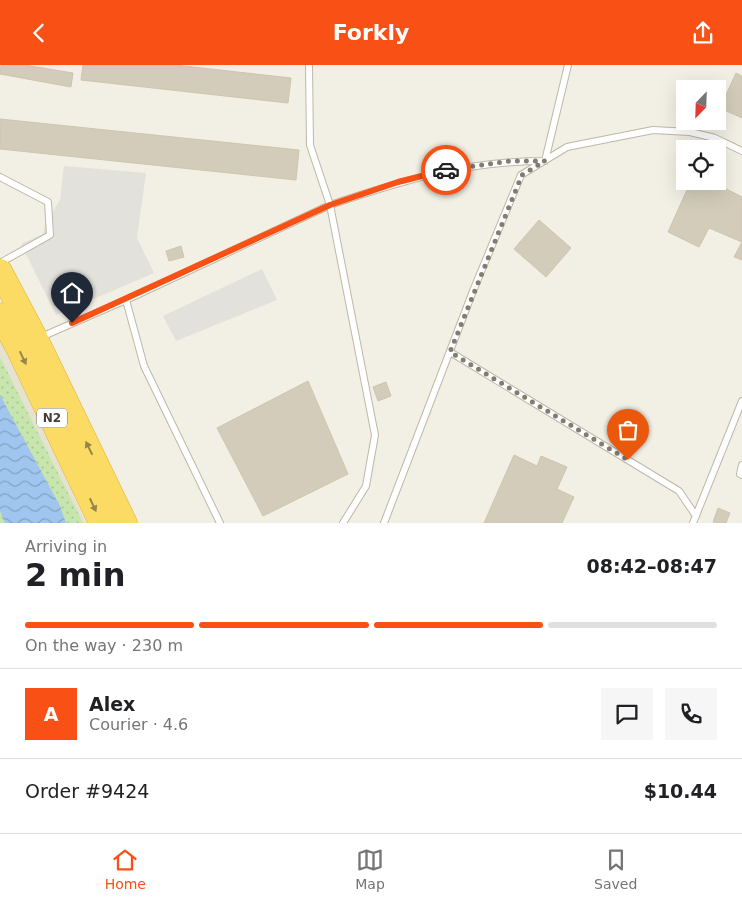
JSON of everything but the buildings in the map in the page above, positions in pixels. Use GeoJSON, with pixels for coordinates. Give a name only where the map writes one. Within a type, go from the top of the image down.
{"type":"FeatureCollection","features":[{"type":"Feature","properties":{"kind":"highway","name":"N2"},"geometry":{"type":"LineString","coordinates":[[0,271],[36,339],[125,523]]}},
{"type":"Feature","properties":{"kind":"highway","name":"N2"},"geometry":{"type":"LineString","coordinates":[[0,315],[18,348],[102,523]]}},
{"type":"Feature","properties":{"kind":"lane"},"geometry":{"type":"LineString","coordinates":[[309,65],[310,145],[330,205],[375,435],[366,486],[343,523]]}},
{"type":"Feature","properties":{"kind":"lane"},"geometry":{"type":"LineString","coordinates":[[545,161],[568,65]]}},
{"type":"Feature","properties":{"kind":"lane"},"geometry":{"type":"LineString","coordinates":[[384,523],[450,352],[522,175],[568,147],[653,129],[698,134],[714,138],[742,151]]}},
{"type":"Feature","properties":{"kind":"lane"},"geometry":{"type":"LineString","coordinates":[[36,339],[126,300],[330,205],[398,182],[459,167],[510,161],[545,161]]}},
{"type":"Feature","properties":{"kind":"lane"},"geometry":{"type":"LineString","coordinates":[[0,177],[48,203],[50,235],[0,263]]}},
{"type":"Feature","properties":{"kind":"lane"},"geometry":{"type":"LineString","coordinates":[[126,300],[144,366],[220,523]]}},
{"type":"Feature","properties":{"kind":"lane"},"geometry":{"type":"LineString","coordinates":[[450,352],[679,491],[695,520]]}},
{"type":"Feature","properties":{"kind":"lane"},"geometry":{"type":"LineString","coordinates":[[695,520],[742,401]]}},
{"type":"Feature","properties":{"kind":"lane"},"geometry":{"type":"LineString","coordinates":[[742,465],[740,474],[742,475]]}},
{"type":"Feature","properties":{"kind":"shaded area"},"geometry":{"type":"Polygon","coordinates":[[[64,166],[146,173],[137,238],[154,273],[56,315],[21,244],[43,234],[45,224],[60,200],[64,166]]]}},
{"type":"Feature","properties":{"kind":"shaded area"},"geometry":{"type":"Polygon","coordinates":[[[262,269],[277,300],[176,341],[163,316],[262,269]]]}},
{"type":"Feature","properties":{"kind":"shaded area"},"geometry":{"type":"Polygon","coordinates":[[[0,339],[19,375],[86,523],[0,523],[0,339]]]}},
{"type":"Feature","properties":{"kind":"green space"},"geometry":{"type":"Polygon","coordinates":[[[0,357],[83,523],[0,523],[0,357]]]}},
{"type":"Feature","properties":{"kind":"water"},"geometry":{"type":"Polygon","coordinates":[[[0,395],[60,506],[66,523],[5,523],[0,511],[0,395]]]}},
{"type":"Feature","properties":{"kind":"way so far"},"geometry":{"type":"LineString","coordinates":[[446,170],[510,161],[545,161],[522,175],[473,291],[450,352],[628,460]]}},
{"type":"Feature","properties":{"kind":"route"},"geometry":{"type":"LineString","coordinates":[[72,323],[126,300],[330,205],[398,182],[446,170]]}}]}
